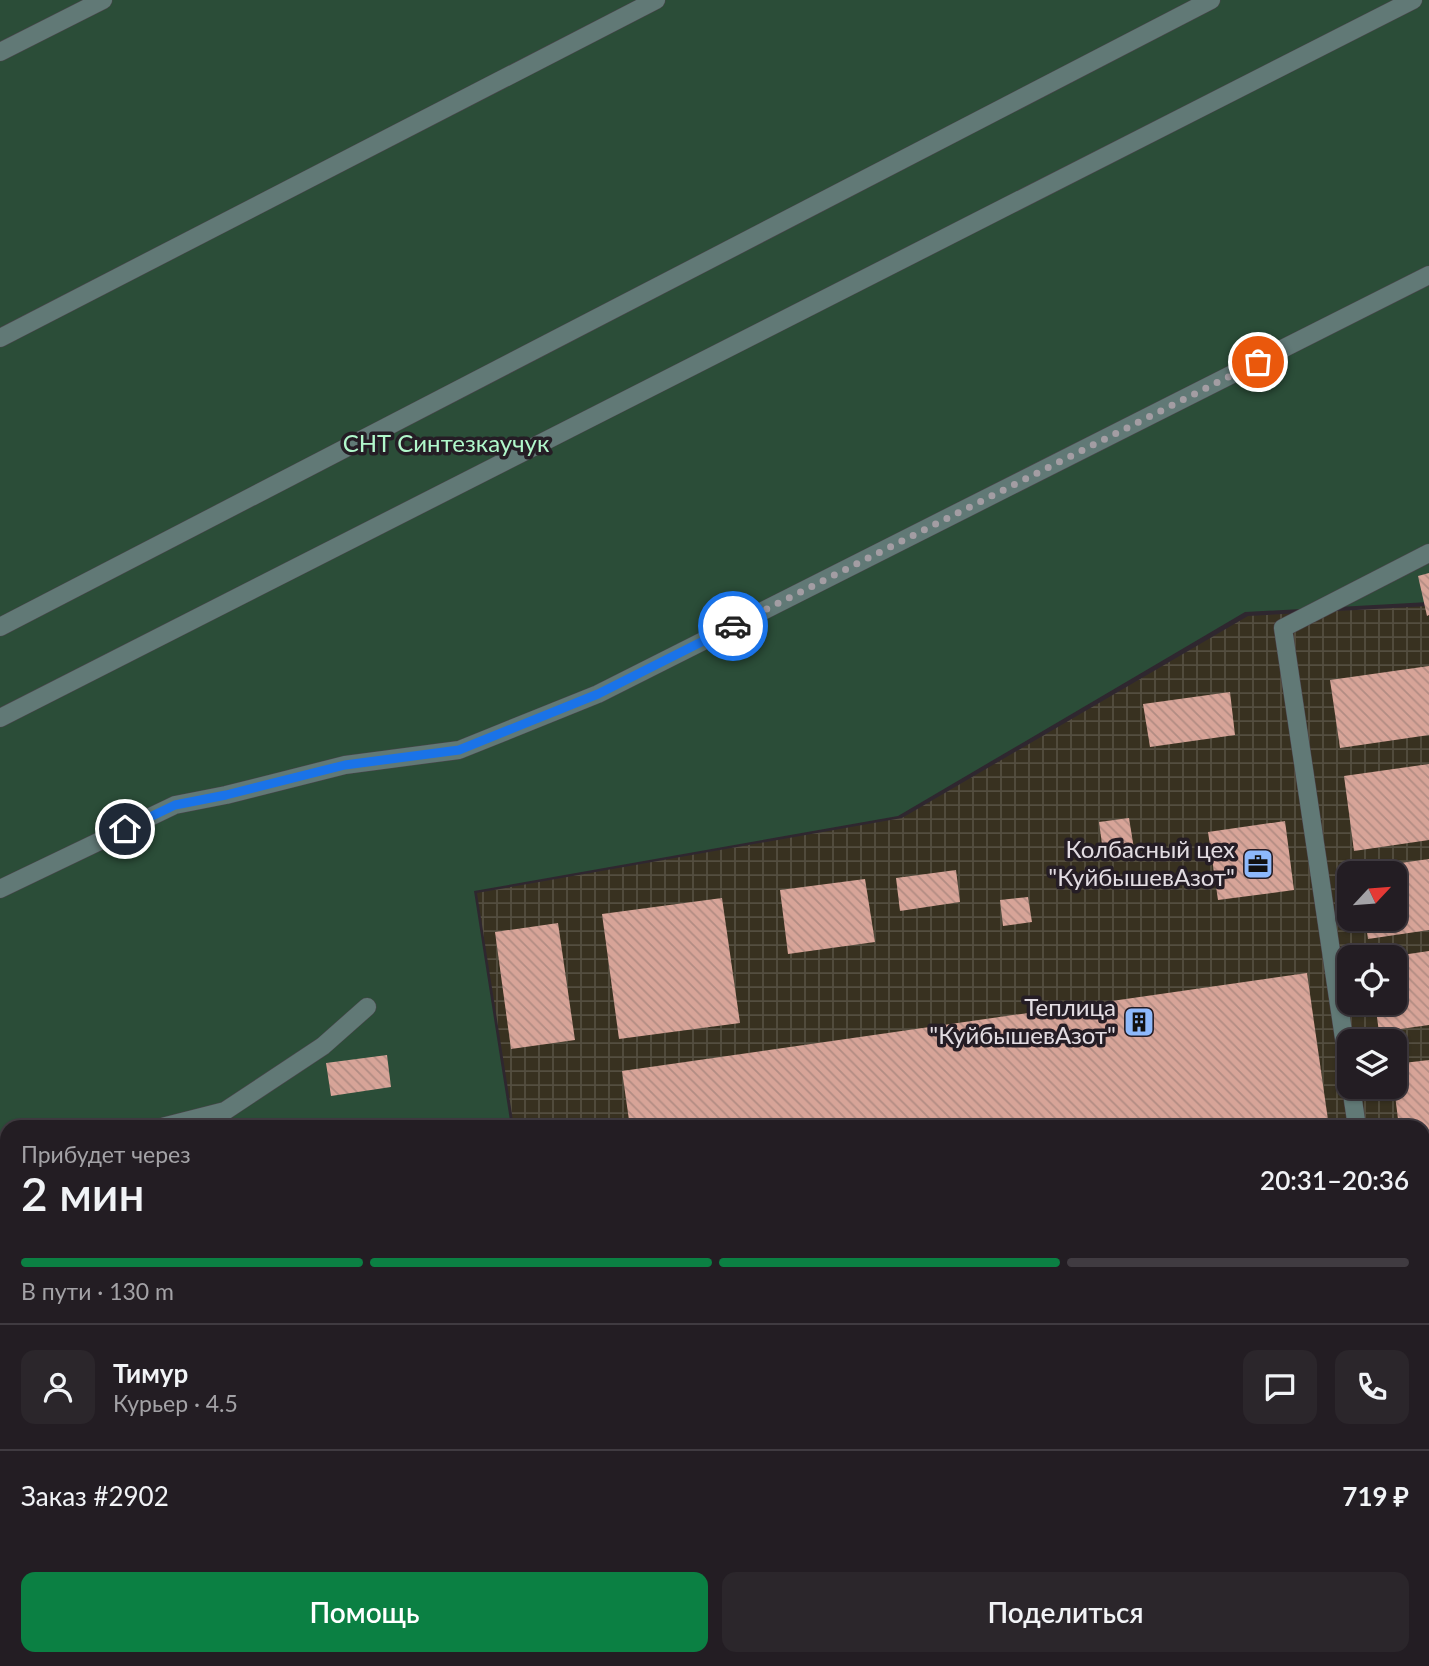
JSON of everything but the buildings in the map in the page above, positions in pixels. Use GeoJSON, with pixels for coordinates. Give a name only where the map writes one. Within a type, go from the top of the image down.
{"type":"FeatureCollection","features":[{"type":"Feature","properties":{"kind":"street"},"geometry":{"type":"LineString","coordinates":[[0,52],[103,0]]}},
{"type":"Feature","properties":{"kind":"street"},"geometry":{"type":"LineString","coordinates":[[0,338],[656,0]]}},
{"type":"Feature","properties":{"kind":"street"},"geometry":{"type":"LineString","coordinates":[[0,627],[1211,0]]}},
{"type":"Feature","properties":{"kind":"street"},"geometry":{"type":"LineString","coordinates":[[0,718],[1413,0]]}},
{"type":"Feature","properties":{"kind":"street"},"geometry":{"type":"LineString","coordinates":[[0,889],[175,805],[345,765],[459,750],[598,694],[1429,275]]}},
{"type":"Feature","properties":{"kind":"street"},"geometry":{"type":"LineString","coordinates":[[1342,1029],[1283,628],[1429,553]]}},
{"type":"Feature","properties":{"kind":"street"},"geometry":{"type":"LineString","coordinates":[[190,1120],[225,1111],[323,1046],[367,1007]]}},
{"type":"Feature","properties":{"kind":"street"},"geometry":{"type":"LineString","coordinates":[[1353,1099],[1356,1120]]}},
{"type":"Feature","properties":{"kind":"shaded area"},"geometry":{"type":"Polygon","coordinates":[[[1429,606],[1429,1120],[513,1120],[477,893],[902,818],[1248,616],[1429,606]]]}},
{"type":"Feature","properties":{"kind":"green space","name":"СНТ Синтезкаучук"},"geometry":{"type":"Polygon","coordinates":[[[0,0],[1429,0],[1429,602],[1245,612],[898,816],[474,891],[510,1120],[0,1120],[0,0]]]}},
{"type":"Feature","properties":{"kind":"way so far"},"geometry":{"type":"LineString","coordinates":[[733,626],[1258,362]]}},
{"type":"Feature","properties":{"kind":"place","name":"Колбасный цех \"КуйбышевАзот\""},"geometry":{"type":"Point","coordinates":[1258,864]}},
{"type":"Feature","properties":{"kind":"place","name":"Теплица \"КуйбышевАзот\""},"geometry":{"type":"Point","coordinates":[1139,1022]}},
{"type":"Feature","properties":{"kind":"route"},"geometry":{"type":"LineString","coordinates":[[125,829],[175,805],[345,765],[459,750],[598,694],[733,626]]}}]}
